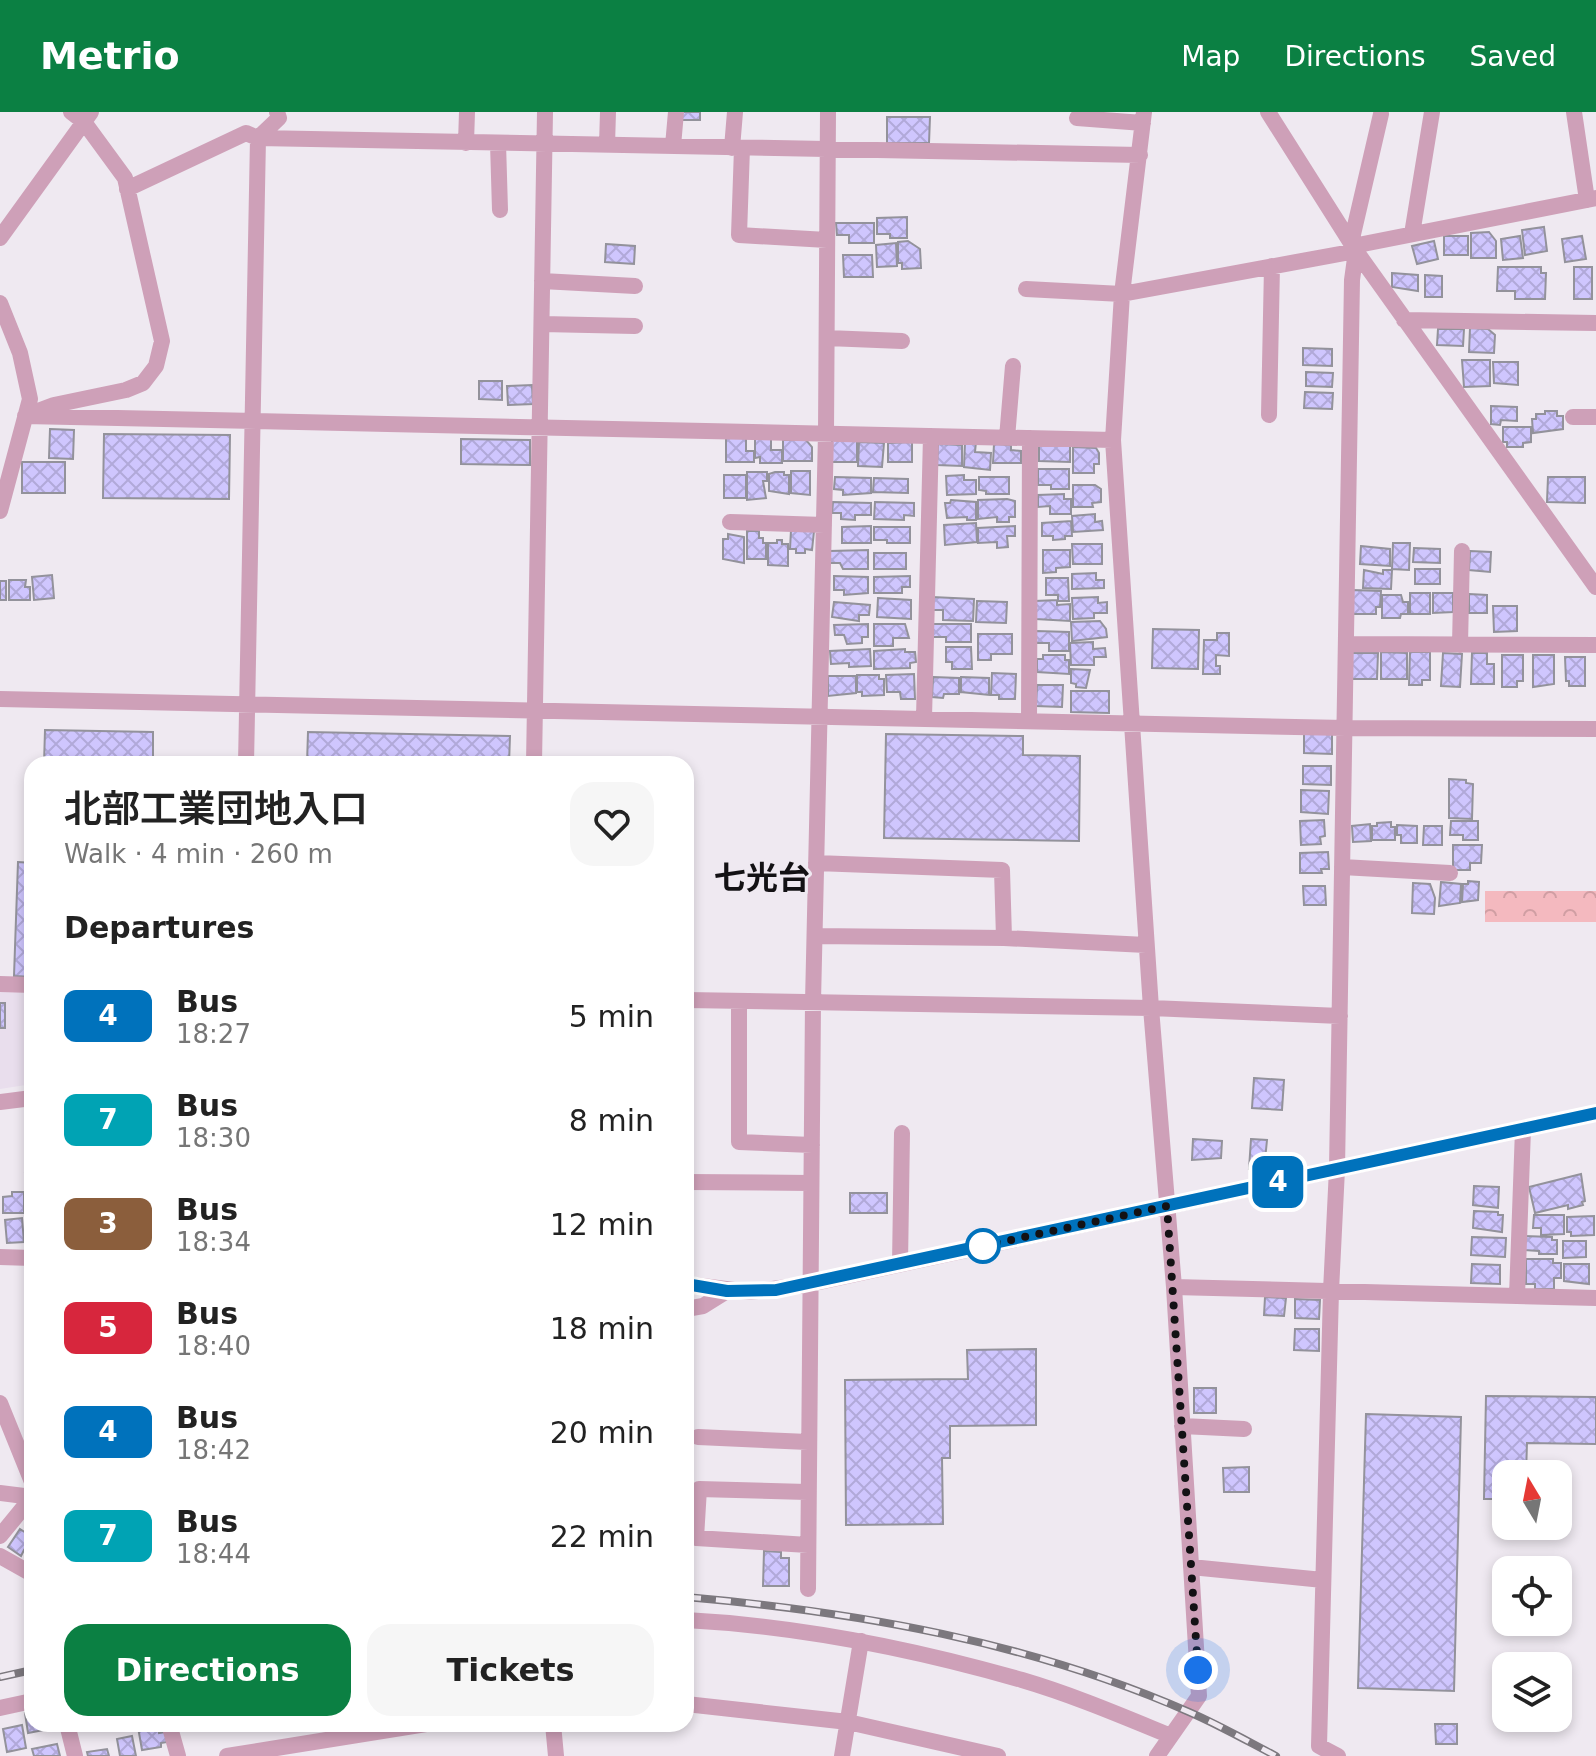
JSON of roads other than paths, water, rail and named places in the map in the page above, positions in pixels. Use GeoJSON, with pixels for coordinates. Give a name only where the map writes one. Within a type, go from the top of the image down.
{"type":"FeatureCollection","features":[{"type":"Feature","properties":{"kind":"street"},"geometry":{"type":"LineString","coordinates":[[246,756],[258,138],[279,118],[277,112]]}},
{"type":"Feature","properties":{"kind":"street"},"geometry":{"type":"LineString","coordinates":[[466,143],[467,112]]}},
{"type":"Feature","properties":{"kind":"street"},"geometry":{"type":"LineString","coordinates":[[534,756],[545,112]]}},
{"type":"Feature","properties":{"kind":"street"},"geometry":{"type":"LineString","coordinates":[[607,145],[608,112]]}},
{"type":"Feature","properties":{"kind":"street"},"geometry":{"type":"LineString","coordinates":[[673,146],[676,112]]}},
{"type":"Feature","properties":{"kind":"street"},"geometry":{"type":"LineString","coordinates":[[735,112],[739,235],[827,240]]}},
{"type":"Feature","properties":{"kind":"street"},"geometry":{"type":"LineString","coordinates":[[808,1589],[813,1002],[826,433],[828,112]]}},
{"type":"Feature","properties":{"kind":"street"},"geometry":{"type":"LineString","coordinates":[[1268,112],[1404,320],[1596,587]]}},
{"type":"Feature","properties":{"kind":"street"},"geometry":{"type":"LineString","coordinates":[[1412,234],[1432,112]]}},
{"type":"Feature","properties":{"kind":"street"},"geometry":{"type":"LineString","coordinates":[[1026,289],[1122,294],[1591,199],[1574,112]]}},
{"type":"Feature","properties":{"kind":"street"},"geometry":{"type":"LineString","coordinates":[[1338,1756],[1319,1746],[1337,1169],[1352,280],[1353,246],[1381,114]]}},
{"type":"Feature","properties":{"kind":"street"},"geometry":{"type":"LineString","coordinates":[[0,238],[82,115],[125,178],[162,341],[156,366],[143,383],[126,390],[54,405],[25,416]]}},
{"type":"Feature","properties":{"kind":"street"},"geometry":{"type":"LineString","coordinates":[[1077,118],[1143,118],[1122,294],[1113,440],[1146,945],[1174,1287],[1199,1696],[1157,1756]]}},
{"type":"Feature","properties":{"kind":"street"},"geometry":{"type":"LineString","coordinates":[[127,189],[246,133],[258,138],[1140,155]]}},
{"type":"Feature","properties":{"kind":"street"},"geometry":{"type":"LineString","coordinates":[[498,143],[500,210]]}},
{"type":"Feature","properties":{"kind":"street"},"geometry":{"type":"LineString","coordinates":[[1269,415],[1272,266]]}},
{"type":"Feature","properties":{"kind":"street"},"geometry":{"type":"LineString","coordinates":[[542,281],[635,286]]}},
{"type":"Feature","properties":{"kind":"street"},"geometry":{"type":"LineString","coordinates":[[0,303],[20,353],[30,399],[5,465],[0,511]]}},
{"type":"Feature","properties":{"kind":"street"},"geometry":{"type":"LineString","coordinates":[[1404,320],[1596,323]]}},
{"type":"Feature","properties":{"kind":"street"},"geometry":{"type":"LineString","coordinates":[[542,324],[635,326]]}},
{"type":"Feature","properties":{"kind":"street"},"geometry":{"type":"LineString","coordinates":[[827,338],[902,341]]}},
{"type":"Feature","properties":{"kind":"street"},"geometry":{"type":"LineString","coordinates":[[1007,438],[1013,366]]}},
{"type":"Feature","properties":{"kind":"street"},"geometry":{"type":"LineString","coordinates":[[25,416],[1113,440]]}},
{"type":"Feature","properties":{"kind":"street"},"geometry":{"type":"LineString","coordinates":[[1573,417],[1596,417]]}},
{"type":"Feature","properties":{"kind":"street"},"geometry":{"type":"LineString","coordinates":[[924,718],[931,436]]}},
{"type":"Feature","properties":{"kind":"street"},"geometry":{"type":"LineString","coordinates":[[1029,720],[1030,438]]}},
{"type":"Feature","properties":{"kind":"street"},"geometry":{"type":"LineString","coordinates":[[730,522],[824,525]]}},
{"type":"Feature","properties":{"kind":"street"},"geometry":{"type":"LineString","coordinates":[[1460,645],[1462,551]]}},
{"type":"Feature","properties":{"kind":"street"},"geometry":{"type":"LineString","coordinates":[[1346,644],[1596,645]]}},
{"type":"Feature","properties":{"kind":"street"},"geometry":{"type":"LineString","coordinates":[[0,699],[1345,728],[1596,729]]}},
{"type":"Feature","properties":{"kind":"street"},"geometry":{"type":"LineString","coordinates":[[816,863],[1002,870],[1004,938]]}},
{"type":"Feature","properties":{"kind":"street"},"geometry":{"type":"LineString","coordinates":[[1342,867],[1450,873]]}},
{"type":"Feature","properties":{"kind":"street"},"geometry":{"type":"LineString","coordinates":[[815,936],[1004,938],[1146,945]]}},
{"type":"Feature","properties":{"kind":"street"},"geometry":{"type":"LineString","coordinates":[[0,984],[24,985]]}},
{"type":"Feature","properties":{"kind":"street"},"geometry":{"type":"LineString","coordinates":[[694,1000],[1151,1008],[1340,1016]]}},
{"type":"Feature","properties":{"kind":"street"},"geometry":{"type":"LineString","coordinates":[[739,1001],[739,1142],[812,1145]]}},
{"type":"Feature","properties":{"kind":"street"},"geometry":{"type":"LineString","coordinates":[[0,1102],[24,1099]]}},
{"type":"Feature","properties":{"kind":"street"},"geometry":{"type":"LineString","coordinates":[[694,1285],[727,1291],[763,1291],[810,1284],[1596,1113]]}},
{"type":"Feature","properties":{"kind":"street"},"geometry":{"type":"LineString","coordinates":[[1517,1296],[1523,1129]]}},
{"type":"Feature","properties":{"kind":"street"},"geometry":{"type":"LineString","coordinates":[[900,1264],[902,1133]]}},
{"type":"Feature","properties":{"kind":"street"},"geometry":{"type":"LineString","coordinates":[[694,1182],[811,1183]]}},
{"type":"Feature","properties":{"kind":"street"},"geometry":{"type":"LineString","coordinates":[[0,1257],[24,1258]]}},
{"type":"Feature","properties":{"kind":"street"},"geometry":{"type":"LineString","coordinates":[[1174,1287],[1596,1298]]}},
{"type":"Feature","properties":{"kind":"street"},"geometry":{"type":"LineString","coordinates":[[694,1308],[703,1306],[727,1291]]}},
{"type":"Feature","properties":{"kind":"street"},"geometry":{"type":"LineString","coordinates":[[0,1403],[24,1462]]}},
{"type":"Feature","properties":{"kind":"street"},"geometry":{"type":"LineString","coordinates":[[1182,1426],[1244,1429]]}},
{"type":"Feature","properties":{"kind":"street"},"geometry":{"type":"LineString","coordinates":[[698,1437],[808,1442]]}},
{"type":"Feature","properties":{"kind":"street"},"geometry":{"type":"LineString","coordinates":[[807,1492],[699,1489],[696,1538],[808,1545]]}},
{"type":"Feature","properties":{"kind":"street"},"geometry":{"type":"LineString","coordinates":[[0,1493],[24,1496]]}},
{"type":"Feature","properties":{"kind":"street"},"geometry":{"type":"LineString","coordinates":[[0,1536],[24,1507]]}},
{"type":"Feature","properties":{"kind":"street"},"geometry":{"type":"LineString","coordinates":[[0,1556],[24,1570]]}},
{"type":"Feature","properties":{"kind":"street"},"geometry":{"type":"LineString","coordinates":[[1191,1567],[1323,1580]]}},
{"type":"Feature","properties":{"kind":"street"},"geometry":{"type":"LineString","coordinates":[[694,1621],[861,1641],[1023,1680],[1171,1736]]}},
{"type":"Feature","properties":{"kind":"street"},"geometry":{"type":"LineString","coordinates":[[842,1756],[861,1641]]}},
{"type":"Feature","properties":{"kind":"street"},"geometry":{"type":"LineString","coordinates":[[0,1708],[24,1703]]}},
{"type":"Feature","properties":{"kind":"street"},"geometry":{"type":"LineString","coordinates":[[694,1705],[848,1722],[998,1756]]}},
{"type":"Feature","properties":{"kind":"street"},"geometry":{"type":"LineString","coordinates":[[69,1732],[75,1756]]}},
{"type":"Feature","properties":{"kind":"street"},"geometry":{"type":"LineString","coordinates":[[171,1732],[178,1756]]}},
{"type":"Feature","properties":{"kind":"street"},"geometry":{"type":"LineString","coordinates":[[227,1756],[376,1732]]}},
{"type":"Feature","properties":{"kind":"street"},"geometry":{"type":"LineString","coordinates":[[554,1732],[556,1756]]}},
{"type":"Feature","properties":{"kind":"railway"},"geometry":{"type":"LineString","coordinates":[[694,1598],[815,1611],[1005,1649],[1129,1688],[1200,1717],[1276,1756]]}},
{"type":"Feature","properties":{"kind":"railway"},"geometry":{"type":"LineString","coordinates":[[0,1677],[24,1672]]}},
{"type":"Feature","properties":{"kind":"district","name":"七光台"},"geometry":{"type":"Point","coordinates":[762,878]}}]}
